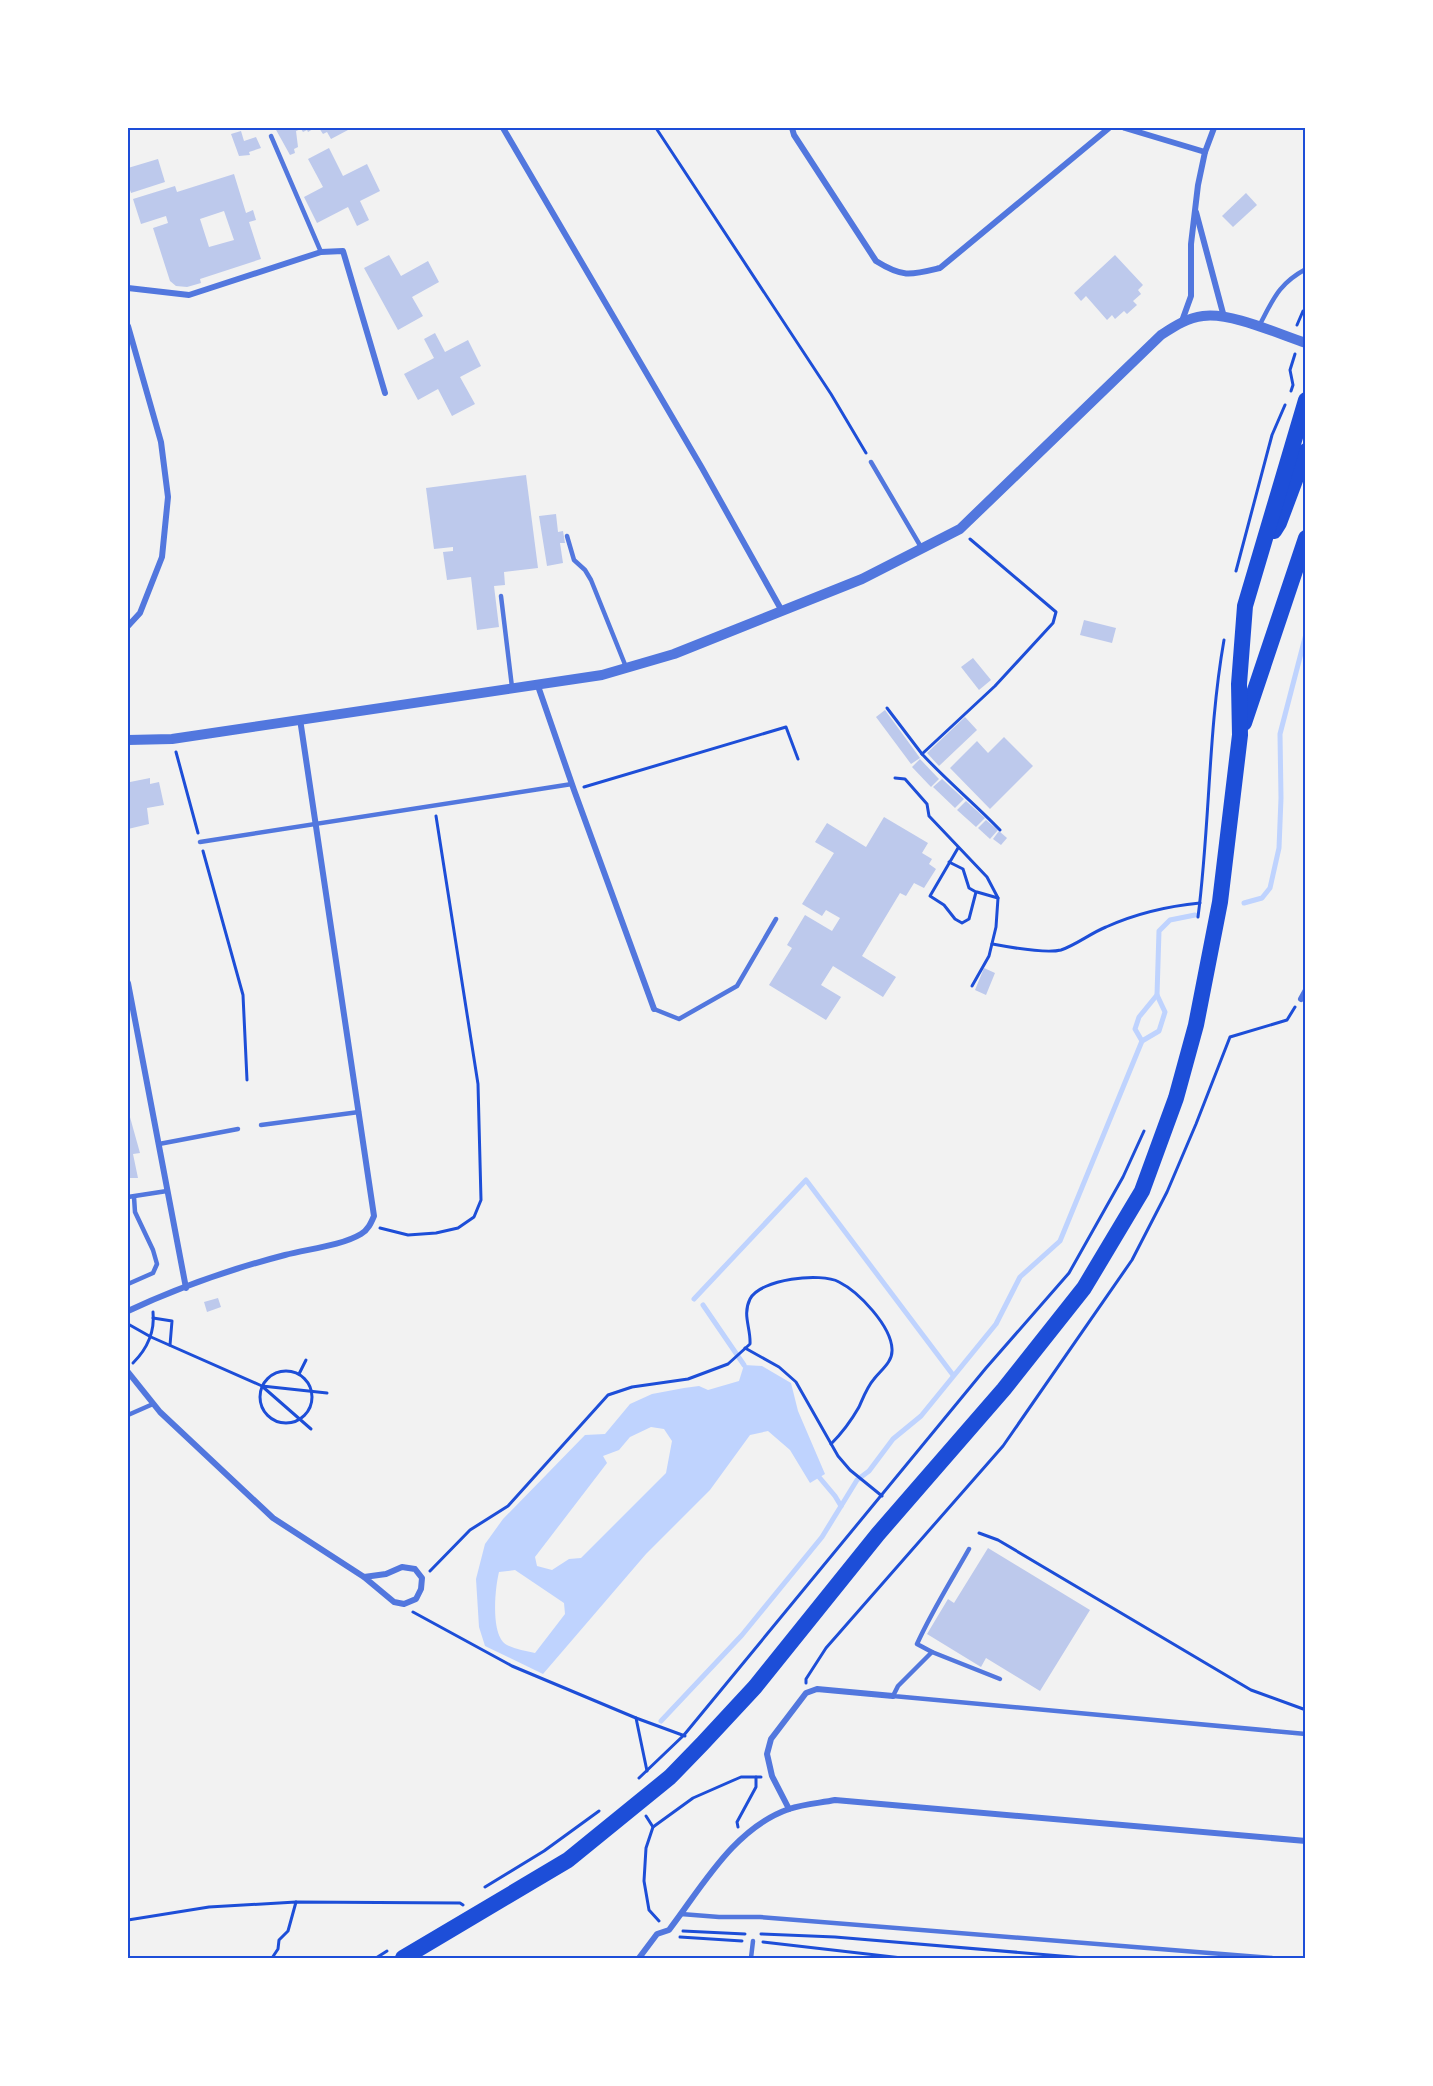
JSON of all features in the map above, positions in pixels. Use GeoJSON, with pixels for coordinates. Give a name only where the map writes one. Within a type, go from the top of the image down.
{"type":"FeatureCollection","features":[{"type":"Feature","properties":{"kind":"highway"},"geometry":{"type":"LineString","coordinates":[[399,1952],[474,1916],[568,1860],[670,1777],[704,1743],[755,1687],[878,1534],[1019,1371],[1084,1288],[1142,1191],[1176,1098],[1197,1025],[1220,902],[1240,735],[1239,684],[1245,606],[1297,398]]}},
{"type":"Feature","properties":{"kind":"highway"},"geometry":{"type":"LineString","coordinates":[[1261,549],[1279,524],[1305,451]]}},
{"type":"Feature","properties":{"kind":"highway"},"geometry":{"type":"LineString","coordinates":[[1240,735],[1305,538]]}},
{"type":"Feature","properties":{"kind":"street"},"geometry":{"type":"LineString","coordinates":[[503,128],[702,468],[782,611]]}},
{"type":"Feature","properties":{"kind":"street"},"geometry":{"type":"LineString","coordinates":[[792,128],[794,135],[876,261],[892,271],[912,274],[940,268],[1109,128]]}},
{"type":"Feature","properties":{"kind":"street"},"geometry":{"type":"LineString","coordinates":[[1125,128],[1205,152]]}},
{"type":"Feature","properties":{"kind":"street"},"geometry":{"type":"LineString","coordinates":[[1182,321],[1191,296],[1191,244],[1195,206],[1205,152],[1214,128]]}},
{"type":"Feature","properties":{"kind":"street"},"geometry":{"type":"LineString","coordinates":[[1195,206],[1224,317]]}},
{"type":"Feature","properties":{"kind":"street"},"geometry":{"type":"LineString","coordinates":[[128,288],[189,295],[321,252],[343,250],[385,393]]}},
{"type":"Feature","properties":{"kind":"street"},"geometry":{"type":"LineString","coordinates":[[128,740],[172,739],[538,686],[627,669],[674,654],[862,579],[960,529],[1161,335],[1182,321],[1204,315],[1224,317],[1259,326],[1305,343]]}},
{"type":"Feature","properties":{"kind":"street"},"geometry":{"type":"LineString","coordinates":[[128,326],[161,442],[168,497],[162,557],[140,613],[128,626]]}},
{"type":"Feature","properties":{"kind":"street"},"geometry":{"type":"LineString","coordinates":[[538,686],[654,1009]]}},
{"type":"Feature","properties":{"kind":"street"},"geometry":{"type":"LineString","coordinates":[[128,1311],[151,1300],[283,1255],[350,1239],[362,1233],[374,1216],[300,719]]}},
{"type":"Feature","properties":{"kind":"street"},"geometry":{"type":"LineString","coordinates":[[128,983],[129,998],[186,1288]]}},
{"type":"Feature","properties":{"kind":"street"},"geometry":{"type":"LineString","coordinates":[[1301,999],[1305,990]]}},
{"type":"Feature","properties":{"kind":"street"},"geometry":{"type":"LineString","coordinates":[[128,1370],[153,1404],[273,1518],[364,1577],[394,1602],[404,1604],[416,1599],[422,1589],[422,1578],[415,1569],[402,1567],[386,1574],[364,1577]]}},
{"type":"Feature","properties":{"kind":"street"},"geometry":{"type":"LineString","coordinates":[[789,1809],[772,1776],[767,1754],[771,1739],[806,1693],[817,1689],[893,1696]]}},
{"type":"Feature","properties":{"kind":"street"},"geometry":{"type":"LineString","coordinates":[[639,1959],[657,1934],[669,1930],[722,1858],[754,1828],[789,1809],[835,1800],[1305,1841]]}},
{"type":"Feature","properties":{"kind":"lane"},"geometry":{"type":"LineString","coordinates":[[271,136],[321,252]]}},
{"type":"Feature","properties":{"kind":"lane"},"geometry":{"type":"LineString","coordinates":[[1259,326],[1280,287],[1305,270]]}},
{"type":"Feature","properties":{"kind":"lane"},"geometry":{"type":"LineString","coordinates":[[871,462],[922,550]]}},
{"type":"Feature","properties":{"kind":"lane"},"geometry":{"type":"LineString","coordinates":[[567,536],[574,560],[591,579],[627,669]]}},
{"type":"Feature","properties":{"kind":"lane"},"geometry":{"type":"LineString","coordinates":[[501,596],[512,690]]}},
{"type":"Feature","properties":{"kind":"lane"},"geometry":{"type":"LineString","coordinates":[[200,842],[573,787]]}},
{"type":"Feature","properties":{"kind":"lane"},"geometry":{"type":"LineString","coordinates":[[654,1009],[679,1019],[737,986],[776,919]]}},
{"type":"Feature","properties":{"kind":"lane"},"geometry":{"type":"LineString","coordinates":[[261,1125],[359,1112]]}},
{"type":"Feature","properties":{"kind":"lane"},"geometry":{"type":"LineString","coordinates":[[159,1144],[238,1129]]}},
{"type":"Feature","properties":{"kind":"lane"},"geometry":{"type":"LineString","coordinates":[[128,1197],[167,1191]]}},
{"type":"Feature","properties":{"kind":"lane"},"geometry":{"type":"LineString","coordinates":[[128,1284],[153,1273],[157,1264],[135,1212],[134,1197]]}},
{"type":"Feature","properties":{"kind":"lane"},"geometry":{"type":"LineString","coordinates":[[128,1415],[153,1404]]}},
{"type":"Feature","properties":{"kind":"lane"},"geometry":{"type":"LineString","coordinates":[[969,1549],[933,1609],[917,1644],[1000,1679]]}},
{"type":"Feature","properties":{"kind":"lane"},"geometry":{"type":"LineString","coordinates":[[932,1652],[898,1686],[893,1696],[1305,1734]]}},
{"type":"Feature","properties":{"kind":"lane"},"geometry":{"type":"LineString","coordinates":[[681,1914],[760,1917],[1272,1959]]}},
{"type":"Feature","properties":{"kind":"lane"},"geometry":{"type":"LineString","coordinates":[[751,1959],[753,1941]]}},
{"type":"Feature","properties":{"kind":"path"},"geometry":{"type":"LineString","coordinates":[[656,128],[831,394],[871,462]]}},
{"type":"Feature","properties":{"kind":"path"},"geometry":{"type":"LineString","coordinates":[[1290,370],[1297,398]]}},
{"type":"Feature","properties":{"kind":"path"},"geometry":{"type":"LineString","coordinates":[[1235,577],[1239,554],[1272,435],[1286,404]]}},
{"type":"Feature","properties":{"kind":"path"},"geometry":{"type":"LineString","coordinates":[[922,754],[995,686],[1053,623],[1056,612],[960,529]]}},
{"type":"Feature","properties":{"kind":"path"},"geometry":{"type":"LineString","coordinates":[[1197,923],[1205,858],[1216,682],[1225,635]]}},
{"type":"Feature","properties":{"kind":"path"},"geometry":{"type":"LineString","coordinates":[[887,708],[922,754],[946,780],[967,796],[1000,830]]}},
{"type":"Feature","properties":{"kind":"path"},"geometry":{"type":"LineString","coordinates":[[573,787],[786,727],[798,759]]}},
{"type":"Feature","properties":{"kind":"path"},"geometry":{"type":"LineString","coordinates":[[172,739],[243,995],[247,1080]]}},
{"type":"Feature","properties":{"kind":"path"},"geometry":{"type":"LineString","coordinates":[[895,778],[905,779],[927,804],[929,816],[987,878],[998,898],[996,927],[988,956],[972,986]]}},
{"type":"Feature","properties":{"kind":"path"},"geometry":{"type":"LineString","coordinates":[[369,1226],[408,1235],[436,1233],[458,1228],[474,1216],[481,1200],[478,1084],[435,807]]}},
{"type":"Feature","properties":{"kind":"path"},"geometry":{"type":"LineString","coordinates":[[958,847],[930,896],[944,905],[955,920],[962,923],[969,919],[976,892]]}},
{"type":"Feature","properties":{"kind":"path"},"geometry":{"type":"LineString","coordinates":[[949,862],[963,869],[969,888],[998,898]]}},
{"type":"Feature","properties":{"kind":"path"},"geometry":{"type":"LineString","coordinates":[[991,944],[1021,949],[1060,950],[1106,926],[1144,914],[1200,903]]}},
{"type":"Feature","properties":{"kind":"path"},"geometry":{"type":"LineString","coordinates":[[636,1718],[647,1771],[684,1735],[986,1368],[1069,1273],[1123,1177],[1147,1126]]}},
{"type":"Feature","properties":{"kind":"path"},"geometry":{"type":"LineString","coordinates":[[422,1578],[470,1530],[507,1506],[608,1395],[632,1387],[688,1379],[728,1364],[750,1344],[751,1337],[745,1313],[750,1297],[768,1286],[790,1278],[838,1281],[876,1315],[886,1329],[892,1349],[887,1365],[873,1379],[843,1433],[831,1444]]}},
{"type":"Feature","properties":{"kind":"path"},"geometry":{"type":"LineString","coordinates":[[128,1370],[140,1356],[151,1336],[153,1317],[151,1300]]}},
{"type":"Feature","properties":{"kind":"path"},"geometry":{"type":"LineString","coordinates":[[153,1317],[172,1321],[170,1345]]}},
{"type":"Feature","properties":{"kind":"path"},"geometry":{"type":"LineString","coordinates":[[128,1324],[262,1386],[312,1429]]}},
{"type":"Feature","properties":{"kind":"path"},"geometry":{"type":"LineString","coordinates":[[745,1348],[779,1367],[796,1382],[838,1456],[850,1470],[882,1496]]}},
{"type":"Feature","properties":{"kind":"path"},"geometry":{"type":"LineString","coordinates":[[299,1374],[306,1360]]}},
{"type":"Feature","properties":{"kind":"path"},"geometry":{"type":"LineString","coordinates":[[283,1370],[299,1374],[308,1380],[313,1392],[311,1407],[302,1419],[289,1424],[275,1421],[264,1412],[260,1400],[262,1386],[270,1375],[283,1370]]}},
{"type":"Feature","properties":{"kind":"path"},"geometry":{"type":"LineString","coordinates":[[262,1386],[327,1393]]}},
{"type":"Feature","properties":{"kind":"path"},"geometry":{"type":"LineString","coordinates":[[979,1533],[998,1540],[1251,1690],[1305,1710]]}},
{"type":"Feature","properties":{"kind":"path"},"geometry":{"type":"LineString","coordinates":[[394,1602],[512,1666],[636,1718],[704,1743]]}},
{"type":"Feature","properties":{"kind":"path"},"geometry":{"type":"LineString","coordinates":[[772,1776],[741,1777],[693,1798],[653,1827],[646,1848],[644,1881],[649,1910],[669,1930],[835,1937],[1084,1959]]}},
{"type":"Feature","properties":{"kind":"path"},"geometry":{"type":"LineString","coordinates":[[742,1840],[737,1822],[756,1787],[756,1777]]}},
{"type":"Feature","properties":{"kind":"path"},"geometry":{"type":"LineString","coordinates":[[479,1891],[544,1851],[608,1804]]}},
{"type":"Feature","properties":{"kind":"path"},"geometry":{"type":"LineString","coordinates":[[451,1909],[470,1897]]}},
{"type":"Feature","properties":{"kind":"path"},"geometry":{"type":"LineString","coordinates":[[128,1920],[210,1907],[296,1902],[460,1903],[474,1916]]}},
{"type":"Feature","properties":{"kind":"path"},"geometry":{"type":"LineString","coordinates":[[272,1959],[278,1949],[279,1940],[288,1931],[296,1902]]}},
{"type":"Feature","properties":{"kind":"path"},"geometry":{"type":"LineString","coordinates":[[657,1934],[753,1941],[902,1959]]}},
{"type":"Feature","properties":{"kind":"path"},"geometry":{"type":"LineString","coordinates":[[376,1959],[399,1952]]}},
{"type":"Feature","properties":{"kind":"water"},"geometry":{"type":"Polygon","coordinates":[[[744,1365],[762,1366],[791,1383],[798,1411],[825,1474],[810,1483],[790,1450],[768,1431],[750,1435],[710,1490],[646,1554],[543,1674],[485,1646],[479,1627],[476,1579],[485,1544],[503,1519],[585,1435],[605,1434],[630,1404],[652,1394],[699,1386],[708,1390],[739,1381],[744,1365]],[[651,1427],[630,1437],[619,1450],[603,1456],[607,1463],[535,1557],[537,1566],[552,1570],[569,1559],[581,1558],[666,1473],[672,1441],[664,1429],[651,1427]],[[515,1570],[499,1572],[495,1600],[498,1632],[507,1645],[535,1653],[565,1614],[564,1603],[515,1570]]]}},
{"type":"Feature","properties":{"kind":"building"},"geometry":{"type":"Polygon","coordinates":[[[275,128],[313,129],[308,132],[307,130],[303,132],[301,129],[296,131],[298,147],[294,149],[295,153],[290,155],[275,128]]]}},
{"type":"Feature","properties":{"kind":"building"},"geometry":{"type":"Polygon","coordinates":[[[319,128],[347,128],[348,130],[331,139],[327,132],[323,134],[319,128]]]}},
{"type":"Feature","properties":{"kind":"building"},"geometry":{"type":"Polygon","coordinates":[[[241,131],[244,141],[256,137],[261,148],[249,152],[250,155],[239,156],[231,134],[241,131]]]}},
{"type":"Feature","properties":{"kind":"building"},"geometry":{"type":"Polygon","coordinates":[[[329,148],[343,176],[367,164],[380,191],[360,201],[369,220],[357,226],[348,207],[317,223],[304,197],[323,187],[308,159],[329,148]]]}},
{"type":"Feature","properties":{"kind":"building"},"geometry":{"type":"Polygon","coordinates":[[[158,159],[165,182],[131,193],[128,184],[128,168],[158,159]]]}},
{"type":"Feature","properties":{"kind":"building"},"geometry":{"type":"Polygon","coordinates":[[[234,174],[246,213],[253,210],[256,220],[249,222],[261,259],[200,279],[201,283],[187,287],[176,286],[170,281],[153,228],[168,223],[166,216],[141,224],[133,199],[175,186],[177,192],[234,174]],[[224,211],[200,219],[209,247],[234,240],[224,211]]]}},
{"type":"Feature","properties":{"kind":"building"},"geometry":{"type":"Polygon","coordinates":[[[1246,193],[1257,205],[1233,227],[1222,216],[1246,193]]]}},
{"type":"Feature","properties":{"kind":"building"},"geometry":{"type":"Polygon","coordinates":[[[389,255],[401,276],[428,261],[439,282],[412,297],[423,316],[398,330],[364,268],[389,255]]]}},
{"type":"Feature","properties":{"kind":"building"},"geometry":{"type":"Polygon","coordinates":[[[1115,255],[1143,285],[1138,290],[1141,294],[1133,301],[1137,305],[1127,314],[1124,311],[1115,319],[1112,315],[1107,320],[1086,296],[1081,301],[1074,293],[1115,255]]]}},
{"type":"Feature","properties":{"kind":"building"},"geometry":{"type":"Polygon","coordinates":[[[435,333],[445,352],[468,340],[481,366],[460,377],[475,404],[452,416],[438,389],[418,400],[404,374],[434,358],[424,339],[435,333]]]}},
{"type":"Feature","properties":{"kind":"building"},"geometry":{"type":"Polygon","coordinates":[[[526,475],[538,568],[504,572],[505,585],[494,586],[499,627],[477,630],[471,577],[447,580],[443,552],[453,551],[453,547],[434,549],[426,488],[526,475]]]}},
{"type":"Feature","properties":{"kind":"building"},"geometry":{"type":"Polygon","coordinates":[[[556,514],[558,532],[563,531],[565,543],[560,543],[563,563],[547,566],[539,516],[556,514]]]}},
{"type":"Feature","properties":{"kind":"building"},"geometry":{"type":"Polygon","coordinates":[[[1084,620],[1116,628],[1112,643],[1080,635],[1084,620]]]}},
{"type":"Feature","properties":{"kind":"building"},"geometry":{"type":"Polygon","coordinates":[[[973,658],[991,680],[979,690],[961,667],[973,658]]]}},
{"type":"Feature","properties":{"kind":"building"},"geometry":{"type":"Polygon","coordinates":[[[885,710],[920,758],[911,764],[876,717],[885,710]]]}},
{"type":"Feature","properties":{"kind":"building"},"geometry":{"type":"Polygon","coordinates":[[[965,717],[977,730],[939,766],[927,753],[965,717]]]}},
{"type":"Feature","properties":{"kind":"building"},"geometry":{"type":"Polygon","coordinates":[[[1004,737],[1033,766],[990,809],[950,768],[977,741],[988,753],[1004,737]]]}},
{"type":"Feature","properties":{"kind":"building"},"geometry":{"type":"Polygon","coordinates":[[[920,759],[939,779],[931,787],[912,767],[920,759]]]}},
{"type":"Feature","properties":{"kind":"building"},"geometry":{"type":"Polygon","coordinates":[[[128,778],[130,782],[150,778],[150,784],[159,782],[164,805],[147,808],[149,824],[128,829],[128,778]]]}},
{"type":"Feature","properties":{"kind":"building"},"geometry":{"type":"Polygon","coordinates":[[[942,779],[964,799],[955,808],[933,787],[942,779]]]}},
{"type":"Feature","properties":{"kind":"building"},"geometry":{"type":"Polygon","coordinates":[[[966,801],[985,818],[976,827],[957,810],[966,801]]]}},
{"type":"Feature","properties":{"kind":"building"},"geometry":{"type":"Polygon","coordinates":[[[884,817],[928,843],[922,853],[932,859],[929,864],[936,869],[924,888],[914,883],[906,896],[900,893],[862,956],[896,977],[883,997],[833,966],[821,985],[841,997],[826,1020],[769,985],[792,948],[787,945],[805,915],[832,931],[840,918],[826,910],[822,916],[802,904],[834,853],[815,842],[827,823],[866,847],[884,817]]]}},
{"type":"Feature","properties":{"kind":"building"},"geometry":{"type":"Polygon","coordinates":[[[986,820],[998,830],[990,839],[978,828],[986,820]]]}},
{"type":"Feature","properties":{"kind":"building"},"geometry":{"type":"Polygon","coordinates":[[[999,831],[1007,838],[1001,845],[993,839],[999,831]]]}},
{"type":"Feature","properties":{"kind":"building"},"geometry":{"type":"Polygon","coordinates":[[[984,968],[995,973],[986,995],[975,990],[984,968]]]}},
{"type":"Feature","properties":{"kind":"building"},"geometry":{"type":"Polygon","coordinates":[[[128,1110],[140,1153],[133,1154],[138,1178],[128,1178],[128,1110]]]}},
{"type":"Feature","properties":{"kind":"building"},"geometry":{"type":"Polygon","coordinates":[[[218,1298],[221,1307],[207,1312],[204,1302],[218,1298]]]}},
{"type":"Feature","properties":{"kind":"building"},"geometry":{"type":"Polygon","coordinates":[[[988,1548],[1090,1610],[1040,1691],[986,1658],[981,1667],[927,1634],[948,1599],[954,1603],[988,1548]]]}},
{"type":"Feature","properties":{"kind":"waterway"},"geometry":{"type":"LineString","coordinates":[[1244,903],[1262,898],[1270,888],[1279,848],[1280,734],[1306,634]]}},
{"type":"Feature","properties":{"kind":"waterway"},"geometry":{"type":"LineString","coordinates":[[661,1721],[742,1635],[822,1537],[857,1480],[869,1471],[893,1439],[921,1416],[996,1324],[1020,1277],[1060,1241],[1142,1041],[1135,1029],[1139,1017],[1157,995],[1159,931],[1170,920],[1195,915]]}},
{"type":"Feature","properties":{"kind":"waterway"},"geometry":{"type":"LineString","coordinates":[[1142,1041],[1159,1031],[1165,1012],[1157,995]]}},
{"type":"Feature","properties":{"kind":"waterway"},"geometry":{"type":"LineString","coordinates":[[694,1299],[806,1180],[953,1375]]}},
{"type":"Feature","properties":{"kind":"waterway"},"geometry":{"type":"LineString","coordinates":[[703,1305],[744,1365]]}},
{"type":"Feature","properties":{"kind":"waterway"},"geometry":{"type":"LineString","coordinates":[[819,1477],[841,1506]]}}]}
